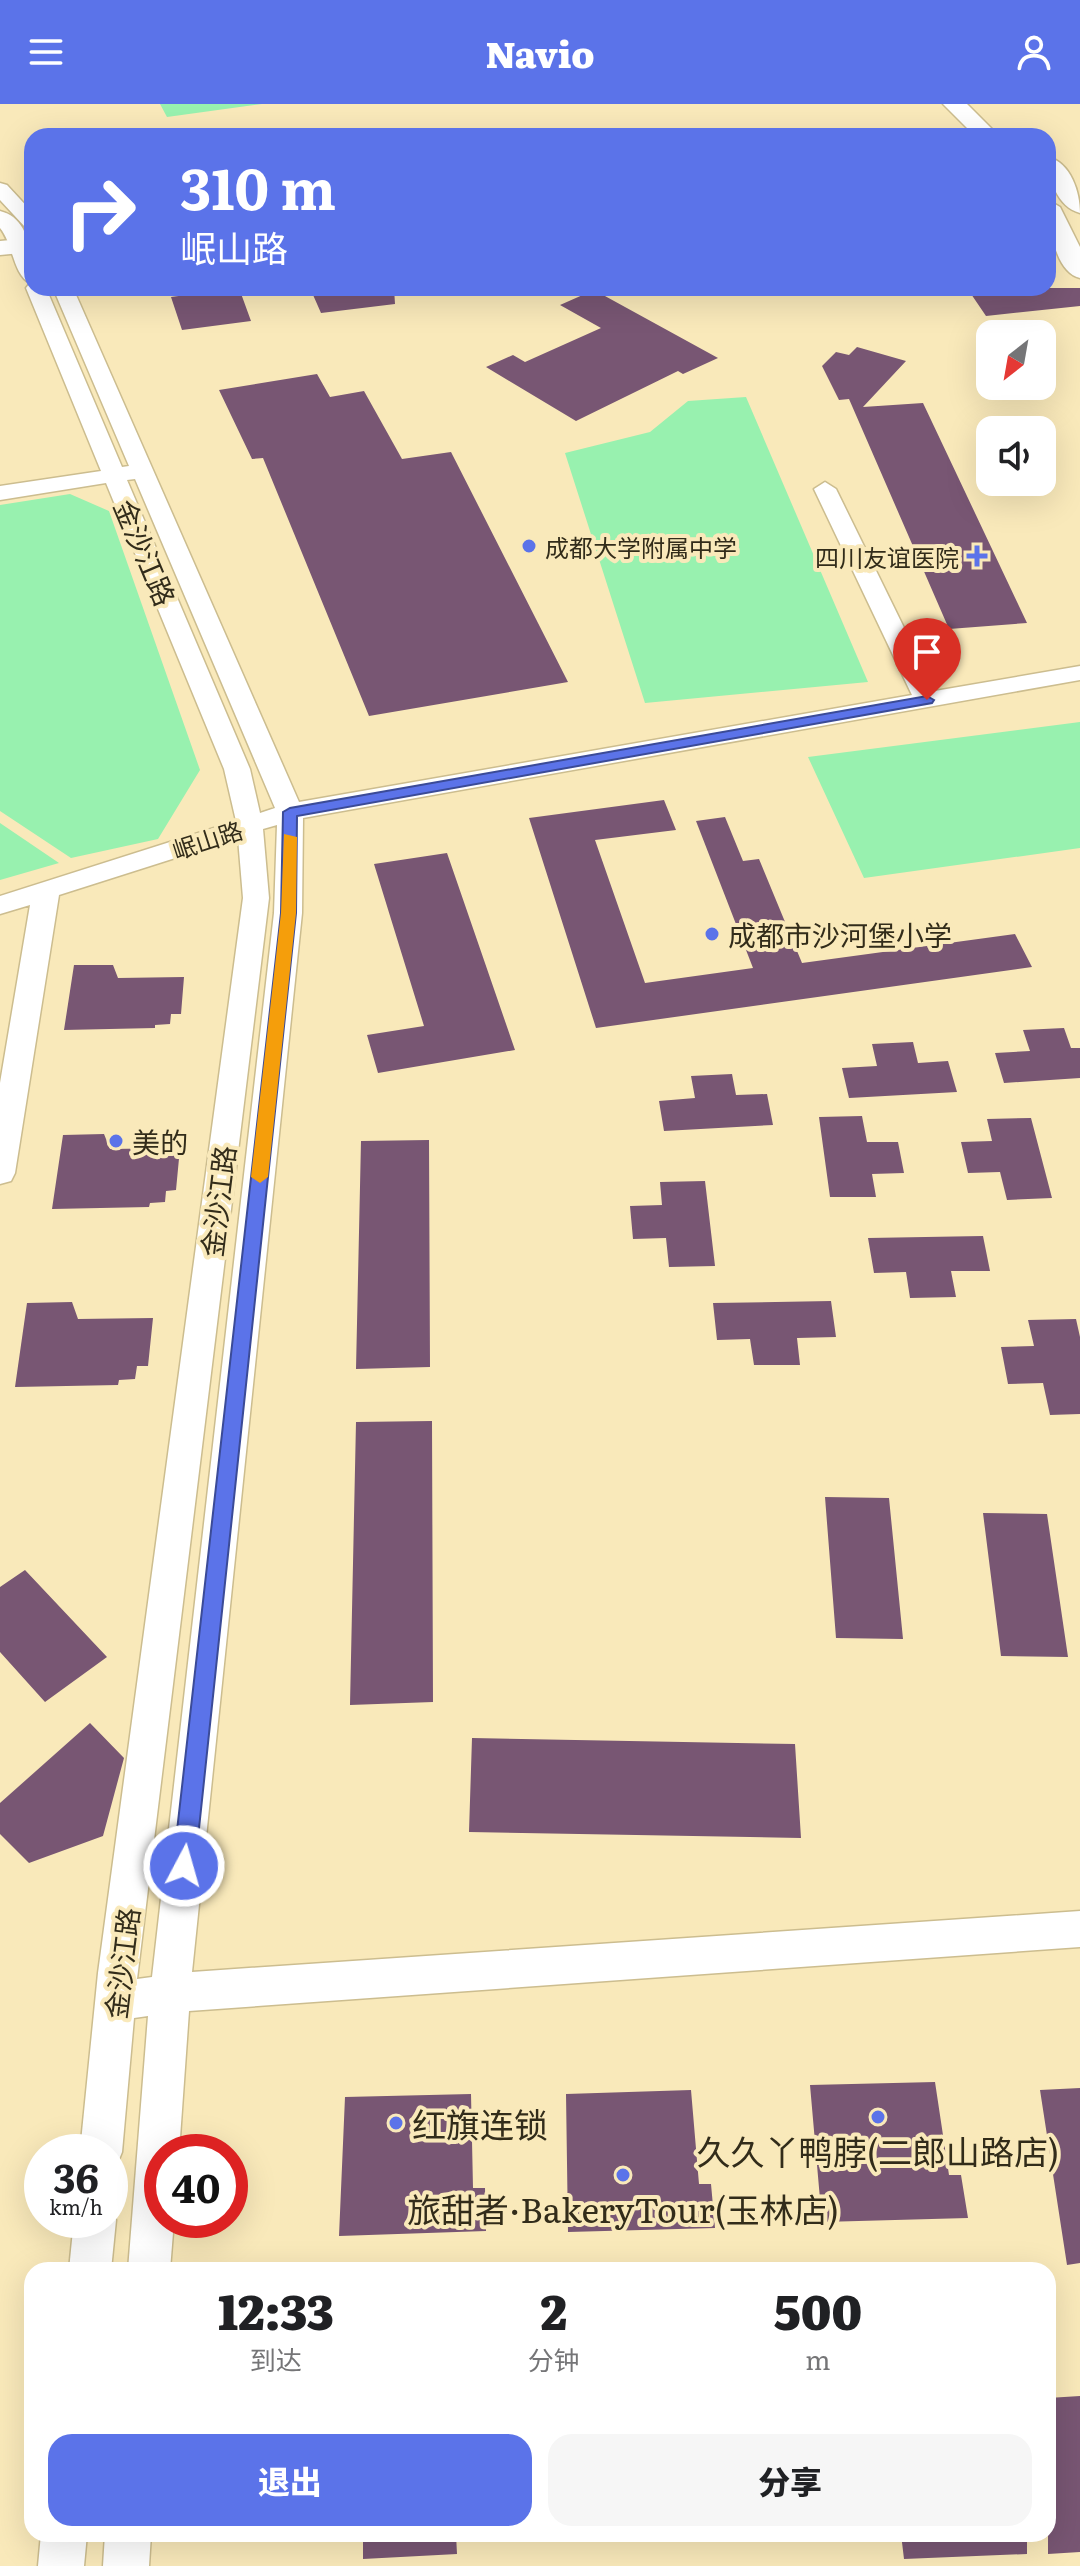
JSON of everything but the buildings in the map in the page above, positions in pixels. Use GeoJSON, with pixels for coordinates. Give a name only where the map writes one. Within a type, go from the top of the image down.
{"type":"FeatureCollection","features":[{"type":"Feature","properties":{"kind":"main road"},"geometry":{"type":"LineString","coordinates":[[954,104],[980,128]]}},
{"type":"Feature","properties":{"kind":"main road"},"geometry":{"type":"LineString","coordinates":[[987,104],[1009,125]]}},
{"type":"Feature","properties":{"kind":"main road"},"geometry":{"type":"LineString","coordinates":[[1061,172],[1080,206]]}},
{"type":"Feature","properties":{"kind":"main road"},"geometry":{"type":"LineString","coordinates":[[1056,223],[1080,271]]}},
{"type":"Feature","properties":{"kind":"street"},"geometry":{"type":"LineString","coordinates":[[0,189],[24,256]]}},
{"type":"Feature","properties":{"kind":"street","name":"金沙江路"},"geometry":{"type":"LineString","coordinates":[[40,296],[128,473]]}},
{"type":"Feature","properties":{"kind":"street","name":"金沙江路"},"geometry":{"type":"LineString","coordinates":[[66,296],[237,769],[250,825],[256,898],[116,2002],[103,2134]]}},
{"type":"Feature","properties":{"kind":"street"},"geometry":{"type":"LineString","coordinates":[[0,493],[128,473],[290,812],[288,913],[170,1993],[150,2262]]}},
{"type":"Feature","properties":{"kind":"street"},"geometry":{"type":"LineString","coordinates":[[825,489],[927,700]]}},
{"type":"Feature","properties":{"kind":"street","name":"岷山路"},"geometry":{"type":"LineString","coordinates":[[0,905],[290,812],[1080,673]]}},
{"type":"Feature","properties":{"kind":"street"},"geometry":{"type":"LineString","coordinates":[[0,1173],[46,890]]}},
{"type":"Feature","properties":{"kind":"street"},"geometry":{"type":"LineString","coordinates":[[116,2002],[170,1993],[1080,1929]]}},
{"type":"Feature","properties":{"kind":"street"},"geometry":{"type":"LineString","coordinates":[[91,2262],[93,2238]]}},
{"type":"Feature","properties":{"kind":"street"},"geometry":{"type":"LineString","coordinates":[[61,2566],[63,2542]]}},
{"type":"Feature","properties":{"kind":"street"},"geometry":{"type":"LineString","coordinates":[[126,2566],[128,2542]]}},
{"type":"Feature","properties":{"kind":"green space"},"geometry":{"type":"Polygon","coordinates":[[[160,104],[262,104],[167,117],[160,104]]]}},
{"type":"Feature","properties":{"kind":"green space"},"geometry":{"type":"Polygon","coordinates":[[[746,397],[868,682],[645,703],[565,453],[650,432],[688,401],[746,397]]]}},
{"type":"Feature","properties":{"kind":"green space"},"geometry":{"type":"Polygon","coordinates":[[[70,494],[109,511],[200,770],[158,839],[71,858],[0,811],[0,505],[70,494]]]}},
{"type":"Feature","properties":{"kind":"green space"},"geometry":{"type":"Polygon","coordinates":[[[1080,722],[1080,848],[864,878],[808,757],[1080,722]]]}},
{"type":"Feature","properties":{"kind":"green space"},"geometry":{"type":"Polygon","coordinates":[[[0,823],[59,863],[0,880],[0,823]]]}},
{"type":"Feature","properties":{"kind":"slow traffic"},"geometry":{"type":"LineString","coordinates":[[260,1177],[288,913],[290,837]]}},
{"type":"Feature","properties":{"kind":"place","name":"成都大学附属中学"},"geometry":{"type":"Point","coordinates":[529,546]}},
{"type":"Feature","properties":{"kind":"place","name":"四川友谊医院"},"geometry":{"type":"Point","coordinates":[977,556]}},
{"type":"Feature","properties":{"kind":"place","name":"成都市沙河堡小学"},"geometry":{"type":"Point","coordinates":[712,934]}},
{"type":"Feature","properties":{"kind":"place","name":"美的"},"geometry":{"type":"Point","coordinates":[116,1141]}},
{"type":"Feature","properties":{"kind":"place","name":"久久丫鸭脖(二郎山路店)"},"geometry":{"type":"Point","coordinates":[878,2117]}},
{"type":"Feature","properties":{"kind":"place","name":"红旗连锁"},"geometry":{"type":"Point","coordinates":[396,2123]}},
{"type":"Feature","properties":{"kind":"place","name":"旅甜者·BakeryTour(玉林店)"},"geometry":{"type":"Point","coordinates":[623,2175]}},
{"type":"Feature","properties":{"kind":"route"},"geometry":{"type":"LineString","coordinates":[[184,1866],[288,913],[290,812],[927,700]]}}]}
